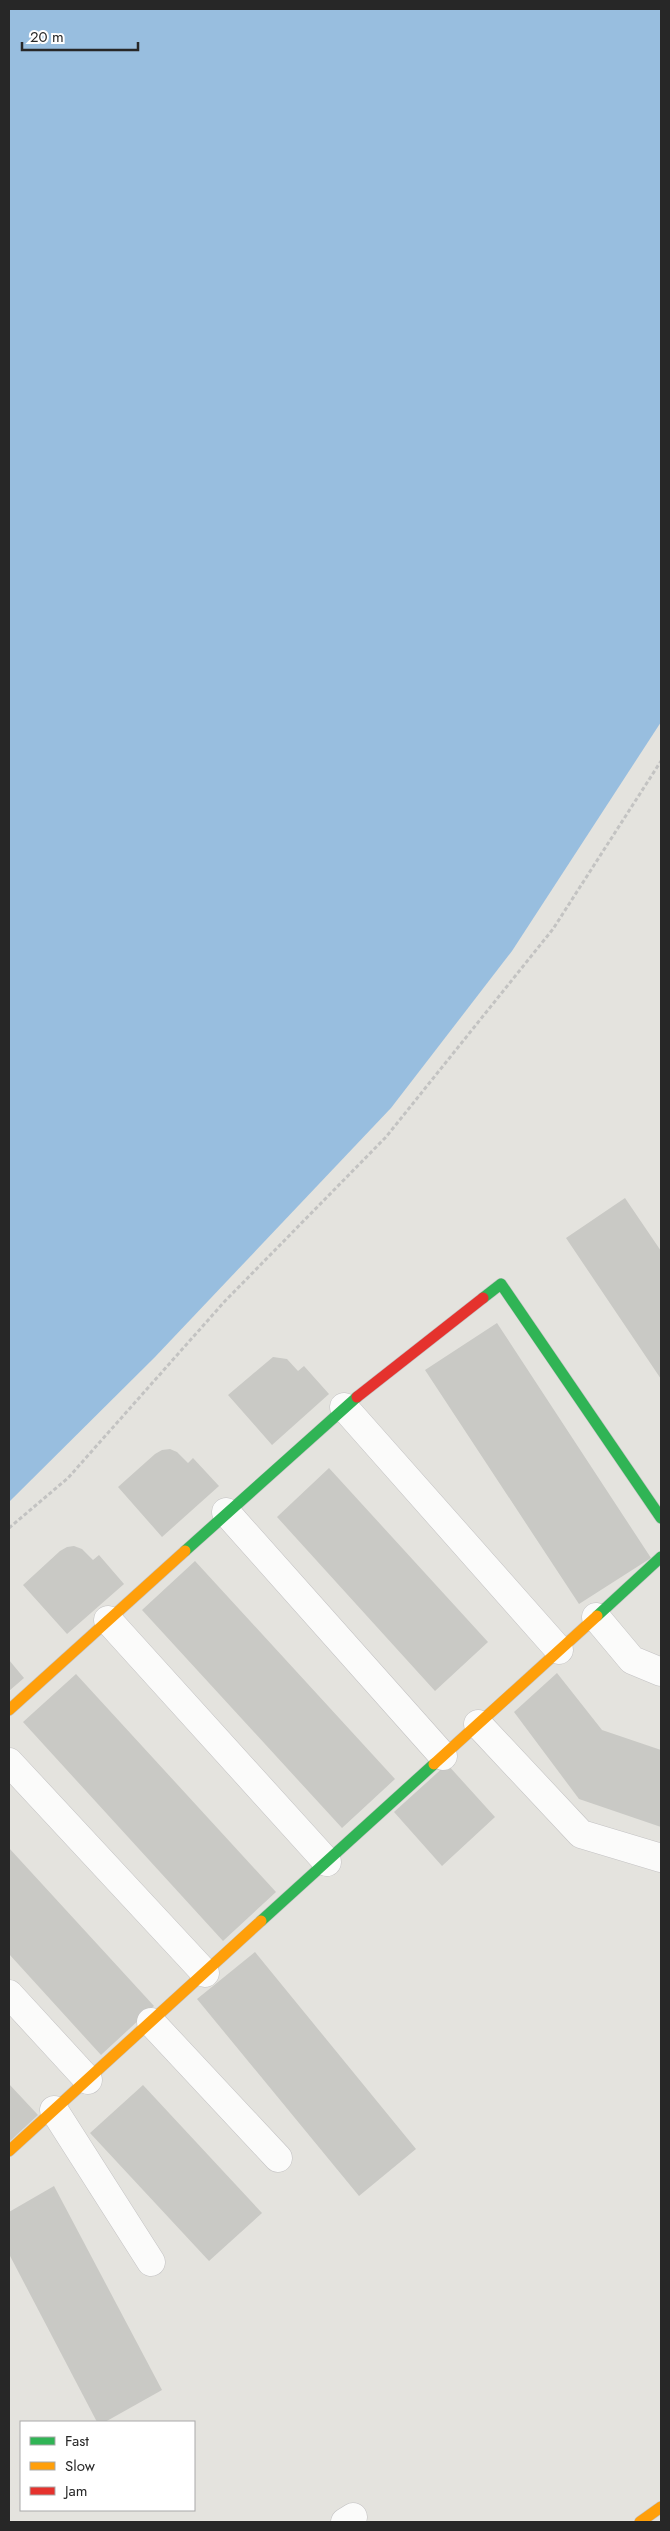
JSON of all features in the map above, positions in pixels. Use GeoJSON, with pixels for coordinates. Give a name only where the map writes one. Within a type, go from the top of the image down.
{"type":"FeatureCollection","features":[{"type":"Feature","properties":{"kind":"street"},"geometry":{"type":"LineString","coordinates":[[9,1710],[344,1407],[501,1284],[661,1518]]}},
{"type":"Feature","properties":{"kind":"street"},"geometry":{"type":"LineString","coordinates":[[344,1407],[559,1650]]}},
{"type":"Feature","properties":{"kind":"street"},"geometry":{"type":"LineString","coordinates":[[226,1512],[443,1756]]}},
{"type":"Feature","properties":{"kind":"street"},"geometry":{"type":"LineString","coordinates":[[9,2151],[661,1557]]}},
{"type":"Feature","properties":{"kind":"street"},"geometry":{"type":"LineString","coordinates":[[596,1617],[632,1660],[661,1672]]}},
{"type":"Feature","properties":{"kind":"street"},"geometry":{"type":"LineString","coordinates":[[108,1620],[327,1862]]}},
{"type":"Feature","properties":{"kind":"street"},"geometry":{"type":"LineString","coordinates":[[478,1724],[581,1834],[661,1858]]}},
{"type":"Feature","properties":{"kind":"street"},"geometry":{"type":"LineString","coordinates":[[9,1762],[205,1972]]}},
{"type":"Feature","properties":{"kind":"street"},"geometry":{"type":"LineString","coordinates":[[9,1994],[88,2080]]}},
{"type":"Feature","properties":{"kind":"street"},"geometry":{"type":"LineString","coordinates":[[151,2022],[278,2158]]}},
{"type":"Feature","properties":{"kind":"street"},"geometry":{"type":"LineString","coordinates":[[54,2110],[151,2262]]}},
{"type":"Feature","properties":{"kind":"street"},"geometry":{"type":"LineString","coordinates":[[640,2522],[661,2506]]}},
{"type":"Feature","properties":{"kind":"path"},"geometry":{"type":"LineString","coordinates":[[9,1528],[68,1478],[225,1301],[386,1137],[553,929],[661,761]]}},
{"type":"Feature","properties":{"kind":"water"},"geometry":{"type":"Polygon","coordinates":[[[9,9],[661,9],[661,722],[512,951],[391,1108],[155,1357],[9,1502],[9,9]]]}},
{"type":"Feature","properties":{"kind":"building"},"geometry":{"type":"Polygon","coordinates":[[[625,1198],[661,1251],[661,1379],[566,1238],[625,1198]]]}},
{"type":"Feature","properties":{"kind":"building"},"geometry":{"type":"Polygon","coordinates":[[[497,1323],[651,1558],[579,1604],[425,1370],[497,1323]]]}},
{"type":"Feature","properties":{"kind":"building"},"geometry":{"type":"Polygon","coordinates":[[[273,1357],[287,1359],[298,1371],[304,1366],[329,1394],[272,1445],[228,1395],[273,1357]]]}},
{"type":"Feature","properties":{"kind":"building"},"geometry":{"type":"Polygon","coordinates":[[[170,1449],[177,1452],[188,1463],[193,1458],[219,1486],[162,1537],[118,1487],[155,1454],[162,1450],[170,1449]]]}},
{"type":"Feature","properties":{"kind":"building"},"geometry":{"type":"Polygon","coordinates":[[[329,1468],[488,1642],[435,1691],[277,1517],[329,1468]]]}},
{"type":"Feature","properties":{"kind":"building"},"geometry":{"type":"Polygon","coordinates":[[[74,1546],[82,1549],[93,1560],[99,1555],[124,1584],[67,1634],[23,1585],[60,1551],[74,1546]]]}},
{"type":"Feature","properties":{"kind":"building"},"geometry":{"type":"Polygon","coordinates":[[[195,1561],[395,1779],[342,1828],[142,1610],[195,1561]]]}},
{"type":"Feature","properties":{"kind":"building"},"geometry":{"type":"Polygon","coordinates":[[[9,1660],[24,1678],[9,1691],[9,1660]]]}},
{"type":"Feature","properties":{"kind":"building"},"geometry":{"type":"Polygon","coordinates":[[[557,1673],[602,1730],[661,1750],[661,1827],[579,1799],[514,1712],[557,1673]]]}},
{"type":"Feature","properties":{"kind":"building"},"geometry":{"type":"Polygon","coordinates":[[[76,1674],[276,1892],[223,1941],[23,1722],[76,1674]]]}},
{"type":"Feature","properties":{"kind":"building"},"geometry":{"type":"Polygon","coordinates":[[[447,1764],[495,1817],[442,1866],[394,1812],[447,1764]]]}},
{"type":"Feature","properties":{"kind":"building"},"geometry":{"type":"Polygon","coordinates":[[[9,1848],[154,2006],[101,2055],[9,1954],[9,1848]]]}},
{"type":"Feature","properties":{"kind":"building"},"geometry":{"type":"Polygon","coordinates":[[[255,1952],[416,2149],[359,2196],[197,1999],[255,1952]]]}},
{"type":"Feature","properties":{"kind":"building"},"geometry":{"type":"Polygon","coordinates":[[[9,2084],[38,2115],[9,2142],[9,2084]]]}},
{"type":"Feature","properties":{"kind":"building"},"geometry":{"type":"Polygon","coordinates":[[[143,2085],[262,2213],[209,2261],[90,2133],[143,2085]]]}},
{"type":"Feature","properties":{"kind":"building"},"geometry":{"type":"Polygon","coordinates":[[[54,2186],[162,2390],[107,2421],[96,2421],[9,2254],[9,2212],[54,2186]]]}},
{"type":"Feature","properties":{"kind":"traffic: fast"},"geometry":{"type":"LineString","coordinates":[[483,1298],[501,1284],[661,1518]]}},
{"type":"Feature","properties":{"kind":"traffic: fast"},"geometry":{"type":"LineString","coordinates":[[185,1551],[357,1397]]}},
{"type":"Feature","properties":{"kind":"traffic: fast"},"geometry":{"type":"LineString","coordinates":[[597,1616],[661,1557]]}},
{"type":"Feature","properties":{"kind":"traffic: fast"},"geometry":{"type":"LineString","coordinates":[[261,1921],[434,1764]]}},
{"type":"Feature","properties":{"kind":"traffic: slow"},"geometry":{"type":"LineString","coordinates":[[9,1710],[185,1551]]}},
{"type":"Feature","properties":{"kind":"traffic: slow"},"geometry":{"type":"LineString","coordinates":[[434,1764],[597,1616]]}},
{"type":"Feature","properties":{"kind":"traffic: slow"},"geometry":{"type":"LineString","coordinates":[[9,2151],[261,1921]]}},
{"type":"Feature","properties":{"kind":"traffic: slow"},"geometry":{"type":"LineString","coordinates":[[640,2522],[661,2507]]}},
{"type":"Feature","properties":{"kind":"traffic: jam"},"geometry":{"type":"LineString","coordinates":[[357,1397],[483,1298]]}}]}
